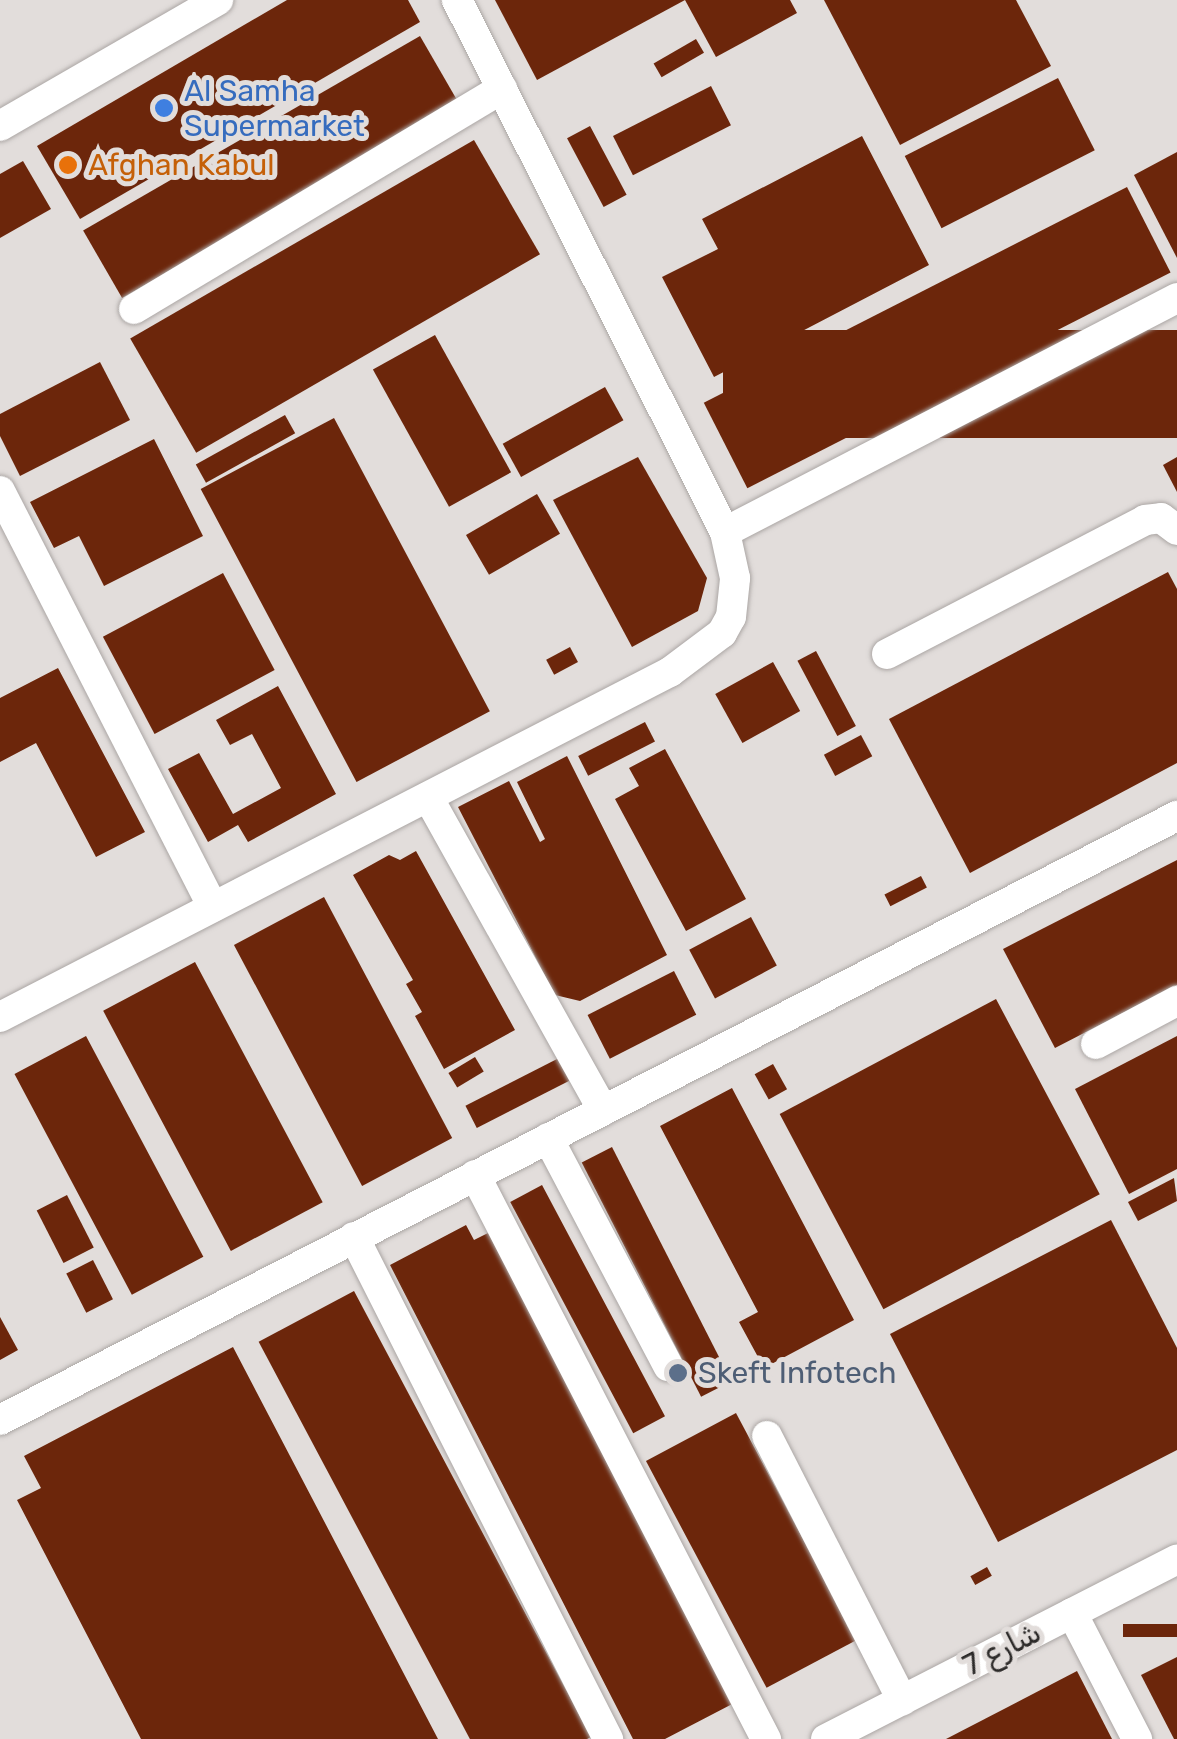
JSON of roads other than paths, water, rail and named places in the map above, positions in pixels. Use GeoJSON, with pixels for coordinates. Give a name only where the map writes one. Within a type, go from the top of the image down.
{"type":"FeatureCollection","features":[{"type":"Feature","properties":{"kind":"street"},"geometry":{"type":"LineString","coordinates":[[0,126],[218,0]]}},
{"type":"Feature","properties":{"kind":"street"},"geometry":{"type":"LineString","coordinates":[[0,1016],[670,672],[707,646],[731,617],[735,578],[725,532],[457,0]]}},
{"type":"Feature","properties":{"kind":"street"},"geometry":{"type":"LineString","coordinates":[[134,308],[502,89]]}},
{"type":"Feature","properties":{"kind":"street"},"geometry":{"type":"LineString","coordinates":[[725,532],[1177,298]]}},
{"type":"Feature","properties":{"kind":"street"},"geometry":{"type":"LineString","coordinates":[[0,491],[213,908]]}},
{"type":"Feature","properties":{"kind":"street"},"geometry":{"type":"LineString","coordinates":[[887,654],[1145,520],[1161,518],[1177,530]]}},
{"type":"Feature","properties":{"kind":"street"},"geometry":{"type":"LineString","coordinates":[[428,796],[603,1110]]}},
{"type":"Feature","properties":{"kind":"street"},"geometry":{"type":"LineString","coordinates":[[0,1420],[1177,816]]}},
{"type":"Feature","properties":{"kind":"street"},"geometry":{"type":"LineString","coordinates":[[1096,1044],[1177,1001]]}},
{"type":"Feature","properties":{"kind":"street"},"geometry":{"type":"LineString","coordinates":[[548,1138],[668,1366]]}},
{"type":"Feature","properties":{"kind":"street"},"geometry":{"type":"LineString","coordinates":[[475,1175],[766,1739]]}},
{"type":"Feature","properties":{"kind":"street"},"geometry":{"type":"LineString","coordinates":[[354,1237],[608,1739]]}},
{"type":"Feature","properties":{"kind":"street"},"geometry":{"type":"LineString","coordinates":[[767,1436],[902,1700]]}},
{"type":"Feature","properties":{"kind":"street","name":"شارع 7"},"geometry":{"type":"LineString","coordinates":[[833,1738],[1177,1559]]}},
{"type":"Feature","properties":{"kind":"street"},"geometry":{"type":"LineString","coordinates":[[1072,1613],[1137,1739]]}},
{"type":"Feature","properties":{"kind":"place","name":"Al Samha Supermarket"},"geometry":{"type":"Point","coordinates":[164,108]}},
{"type":"Feature","properties":{"kind":"place","name":"Afghan Kabul"},"geometry":{"type":"Point","coordinates":[68,165]}},
{"type":"Feature","properties":{"kind":"place","name":"Skeft Infotech"},"geometry":{"type":"Point","coordinates":[678,1373]}}]}
